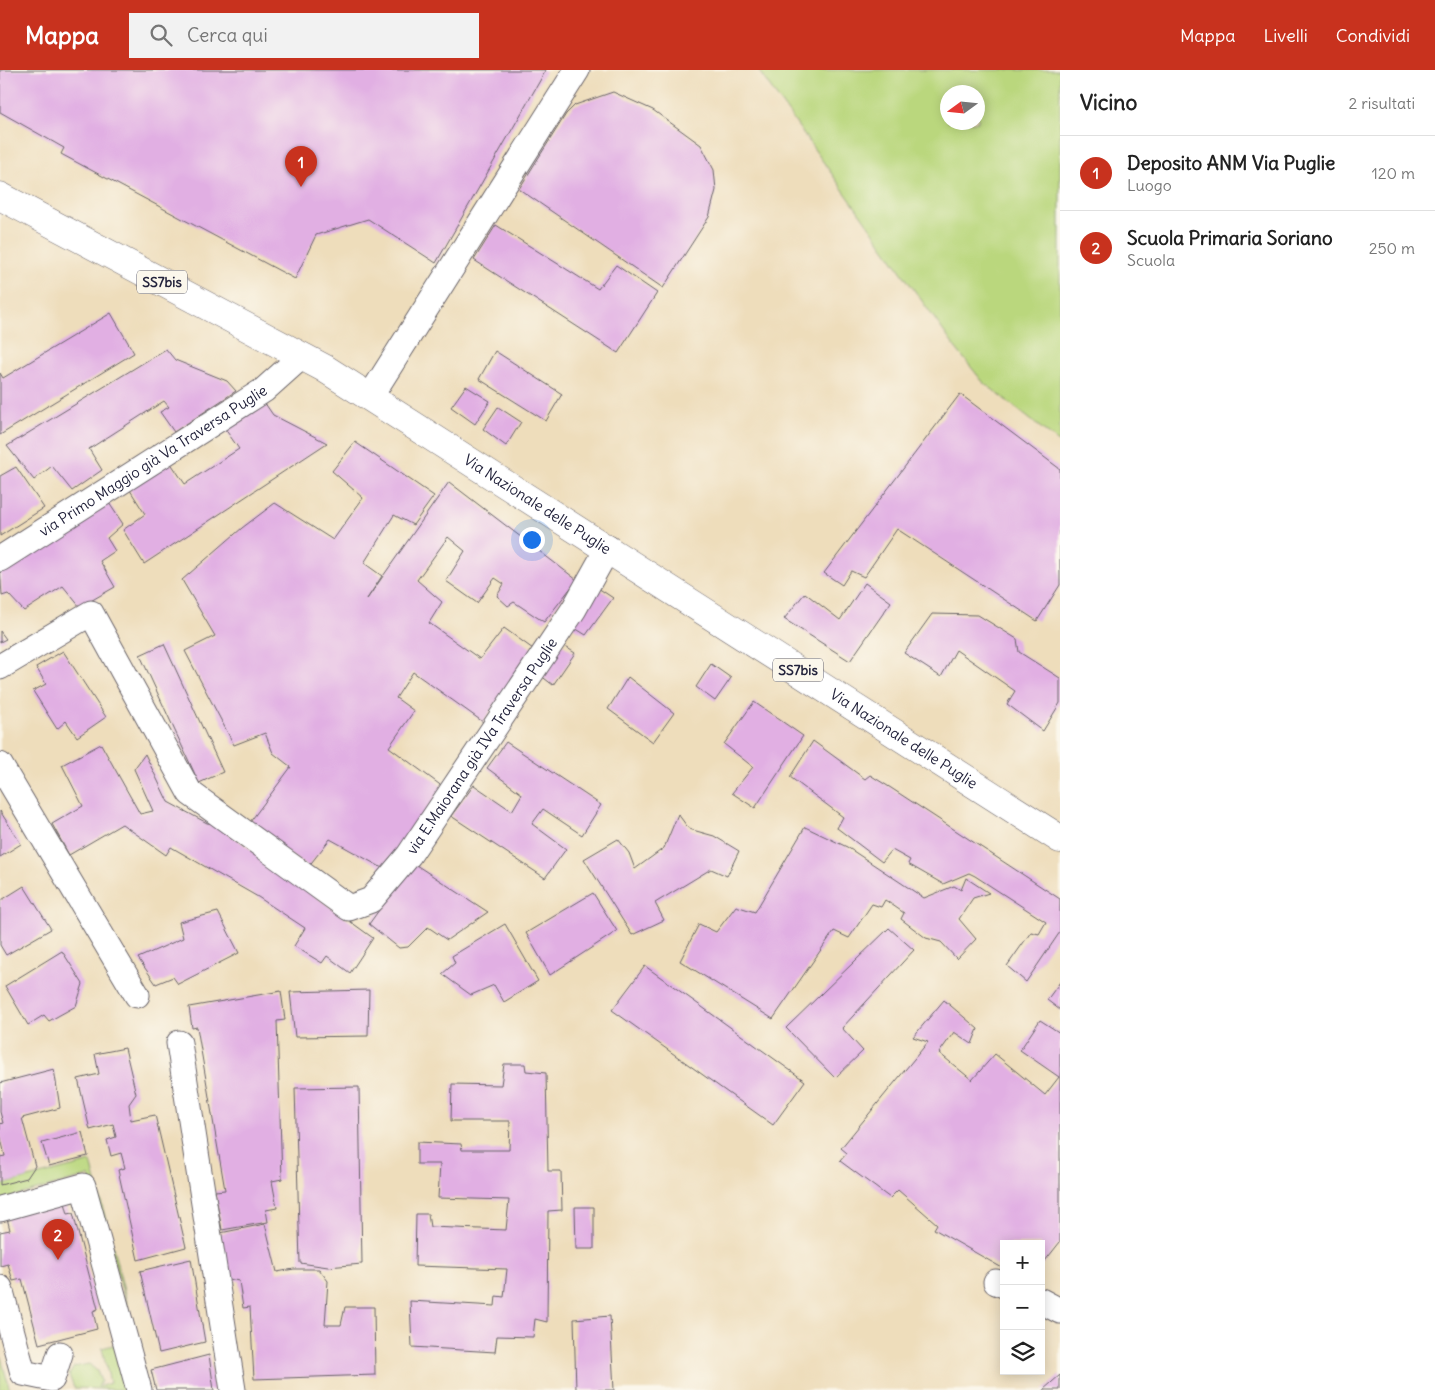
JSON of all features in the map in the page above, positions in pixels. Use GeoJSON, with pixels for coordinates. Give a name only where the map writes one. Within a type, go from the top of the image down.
{"type":"FeatureCollection","features":[{"type":"Feature","properties":{"kind":"main road","name":"Via Nazionale delle Puglie"},"geometry":{"type":"LineString","coordinates":[[0,196],[302,356],[370,397],[1060,838]]}},
{"type":"Feature","properties":{"kind":"street"},"geometry":{"type":"LineString","coordinates":[[370,397],[576,70]]}},
{"type":"Feature","properties":{"kind":"street","name":"via Primo Maggio già Va Traversa Puglie"},"geometry":{"type":"LineString","coordinates":[[0,559],[264,390],[302,356]]}},
{"type":"Feature","properties":{"kind":"street","name":"via E.Maiorana già IVa Traversa Puglie"},"geometry":{"type":"LineString","coordinates":[[0,667],[90,613],[190,793],[349,908],[371,900],[409,855],[574,609],[608,548]]}},
{"type":"Feature","properties":{"kind":"street"},"geometry":{"type":"LineString","coordinates":[[0,764],[137,994]]}},
{"type":"Feature","properties":{"kind":"street"},"geometry":{"type":"LineString","coordinates":[[179,1042],[233,1390]]}},
{"type":"Feature","properties":{"kind":"street"},"geometry":{"type":"LineString","coordinates":[[0,1208],[83,1186],[139,1390]]}},
{"type":"Feature","properties":{"kind":"street"},"geometry":{"type":"LineString","coordinates":[[0,1288],[23,1373],[52,1379],[60,1354]]}},
{"type":"Feature","properties":{"kind":"street"},"geometry":{"type":"LineString","coordinates":[[1045,1303],[1060,1311]]}},
{"type":"Feature","properties":{"kind":"green space"},"geometry":{"type":"Polygon","coordinates":[[[758,70],[1060,70],[1060,443],[983,382],[954,346],[758,70]]]}},
{"type":"Feature","properties":{"kind":"green space"},"geometry":{"type":"Polygon","coordinates":[[[91,1162],[135,1334],[89,1176],[0,1200],[0,1185],[91,1162]]]}},
{"type":"Feature","properties":{"kind":"green space"},"geometry":{"type":"Polygon","coordinates":[[[117,1344],[129,1390],[74,1388],[69,1375],[74,1367],[89,1364],[97,1371],[101,1381],[98,1387],[110,1383],[102,1348],[117,1344]]]}},
{"type":"Feature","properties":{"kind":"green space"},"geometry":{"type":"Polygon","coordinates":[[[0,1354],[10,1390],[0,1390],[0,1354]]]}},
{"type":"Feature","properties":{"kind":"building"},"geometry":{"type":"Polygon","coordinates":[[[0,70],[546,70],[436,263],[368,219],[316,235],[295,279],[61,154],[64,148],[0,112],[0,70]]]}},
{"type":"Feature","properties":{"kind":"building"},"geometry":{"type":"Polygon","coordinates":[[[613,92],[653,110],[701,145],[714,170],[716,190],[709,217],[663,288],[519,189],[566,114],[575,105],[613,92]]]}},
{"type":"Feature","properties":{"kind":"building"},"geometry":{"type":"Polygon","coordinates":[[[496,225],[598,289],[616,265],[657,293],[618,353],[474,260],[496,225]]]}},
{"type":"Feature","properties":{"kind":"building"},"geometry":{"type":"Polygon","coordinates":[[[111,313],[134,353],[0,435],[0,373],[3,378],[111,313]]]}},
{"type":"Feature","properties":{"kind":"building"},"geometry":{"type":"Polygon","coordinates":[[[166,349],[175,360],[227,381],[236,391],[174,432],[160,412],[169,407],[164,401],[89,449],[102,470],[72,491],[52,466],[34,480],[7,446],[166,349]]]}},
{"type":"Feature","properties":{"kind":"building"},"geometry":{"type":"Polygon","coordinates":[[[495,351],[562,394],[546,421],[479,379],[495,351]]]}},
{"type":"Feature","properties":{"kind":"building"},"geometry":{"type":"Polygon","coordinates":[[[466,386],[490,401],[475,424],[451,407],[466,386]]]}},
{"type":"Feature","properties":{"kind":"building"},"geometry":{"type":"Polygon","coordinates":[[[960,394],[1060,469],[1060,585],[1037,621],[897,529],[864,577],[851,571],[842,585],[824,573],[960,394]]]}},
{"type":"Feature","properties":{"kind":"building"},"geometry":{"type":"Polygon","coordinates":[[[262,399],[273,415],[327,443],[144,564],[123,530],[145,514],[128,487],[170,462],[185,484],[239,449],[223,426],[262,399]]]}},
{"type":"Feature","properties":{"kind":"building"},"geometry":{"type":"Polygon","coordinates":[[[498,407],[521,422],[506,446],[483,429],[498,407]]]}},
{"type":"Feature","properties":{"kind":"building"},"geometry":{"type":"Polygon","coordinates":[[[355,442],[434,496],[413,525],[394,515],[364,563],[382,576],[367,599],[449,482],[577,580],[544,622],[514,602],[508,606],[497,596],[504,584],[495,578],[477,603],[446,581],[465,551],[448,537],[417,580],[442,602],[429,623],[480,659],[504,628],[533,649],[483,722],[413,672],[396,698],[414,711],[389,747],[443,787],[386,870],[330,839],[308,867],[247,826],[291,767],[273,753],[265,733],[234,745],[185,651],[215,636],[182,580],[242,528],[275,503],[333,540],[363,498],[332,471],[355,442]]]}},
{"type":"Feature","properties":{"kind":"building"},"geometry":{"type":"Polygon","coordinates":[[[16,467],[44,508],[0,536],[0,476],[16,467]]]}},
{"type":"Feature","properties":{"kind":"building"},"geometry":{"type":"Polygon","coordinates":[[[105,497],[123,524],[107,538],[115,551],[100,561],[115,587],[80,607],[63,586],[24,611],[8,594],[2,596],[0,566],[105,497]]]}},
{"type":"Feature","properties":{"kind":"building"},"geometry":{"type":"Polygon","coordinates":[[[865,583],[891,602],[850,661],[784,619],[805,593],[840,620],[865,583]]]}},
{"type":"Feature","properties":{"kind":"building"},"geometry":{"type":"Polygon","coordinates":[[[595,586],[613,598],[586,635],[570,625],[595,586]]]}},
{"type":"Feature","properties":{"kind":"building"},"geometry":{"type":"Polygon","coordinates":[[[932,614],[978,615],[1017,639],[1019,652],[1060,678],[1060,703],[1043,731],[1007,704],[1015,691],[956,650],[941,677],[904,653],[932,614]]]}},
{"type":"Feature","properties":{"kind":"building"},"geometry":{"type":"Polygon","coordinates":[[[0,631],[6,639],[0,642],[0,631]]]}},
{"type":"Feature","properties":{"kind":"building"},"geometry":{"type":"Polygon","coordinates":[[[558,642],[575,653],[553,685],[536,672],[558,642]]]}},
{"type":"Feature","properties":{"kind":"building"},"geometry":{"type":"Polygon","coordinates":[[[164,644],[223,772],[199,783],[140,655],[164,644]]]}},
{"type":"Feature","properties":{"kind":"building"},"geometry":{"type":"Polygon","coordinates":[[[63,651],[106,717],[77,737],[66,721],[57,729],[33,691],[46,684],[36,667],[63,651]]]}},
{"type":"Feature","properties":{"kind":"building"},"geometry":{"type":"Polygon","coordinates":[[[711,664],[731,678],[715,701],[696,687],[711,664]]]}},
{"type":"Feature","properties":{"kind":"building"},"geometry":{"type":"Polygon","coordinates":[[[628,677],[674,713],[653,742],[608,709],[628,677]]]}},
{"type":"Feature","properties":{"kind":"building"},"geometry":{"type":"Polygon","coordinates":[[[754,702],[803,736],[755,808],[732,793],[753,767],[724,744],[754,702]]]}},
{"type":"Feature","properties":{"kind":"building"},"geometry":{"type":"Polygon","coordinates":[[[813,741],[865,779],[870,775],[1060,899],[1060,932],[1026,982],[1007,966],[1031,932],[1039,934],[1046,922],[969,873],[943,884],[908,864],[910,860],[892,850],[882,862],[837,828],[843,817],[790,777],[813,741]]]}},
{"type":"Feature","properties":{"kind":"building"},"geometry":{"type":"Polygon","coordinates":[[[506,742],[601,805],[582,835],[543,809],[532,824],[566,849],[545,878],[451,816],[474,785],[512,811],[522,794],[487,768],[506,742]]]}},
{"type":"Feature","properties":{"kind":"building"},"geometry":{"type":"Polygon","coordinates":[[[101,744],[140,814],[153,811],[134,769],[145,754],[168,802],[207,823],[216,824],[373,938],[350,973],[327,956],[322,963],[294,946],[305,928],[258,897],[171,847],[166,855],[122,824],[69,855],[52,824],[83,806],[62,765],[101,744]]]}},
{"type":"Feature","properties":{"kind":"building"},"geometry":{"type":"Polygon","coordinates":[[[0,811],[21,844],[0,857],[0,811]]]}},
{"type":"Feature","properties":{"kind":"building"},"geometry":{"type":"Polygon","coordinates":[[[678,814],[689,829],[714,836],[739,851],[727,876],[711,869],[655,903],[664,920],[632,935],[584,859],[618,839],[629,853],[635,869],[664,848],[678,814]]]}},
{"type":"Feature","properties":{"kind":"building"},"geometry":{"type":"Polygon","coordinates":[[[805,827],[847,847],[924,898],[954,886],[961,890],[966,878],[989,893],[973,898],[959,919],[976,939],[957,959],[941,942],[926,938],[901,919],[904,913],[885,900],[881,907],[872,904],[849,938],[834,931],[773,1019],[680,961],[699,924],[716,932],[736,906],[755,912],[805,827]]]}},
{"type":"Feature","properties":{"kind":"building"},"geometry":{"type":"Polygon","coordinates":[[[413,863],[488,912],[447,940],[428,927],[408,947],[399,948],[369,924],[413,863]]]}},
{"type":"Feature","properties":{"kind":"building"},"geometry":{"type":"Polygon","coordinates":[[[24,886],[51,929],[6,955],[0,945],[0,901],[24,886]]]}},
{"type":"Feature","properties":{"kind":"building"},"geometry":{"type":"Polygon","coordinates":[[[593,893],[617,931],[550,975],[526,933],[593,893]]]}},
{"type":"Feature","properties":{"kind":"building"},"geometry":{"type":"Polygon","coordinates":[[[218,912],[239,953],[178,984],[173,977],[156,984],[138,958],[183,938],[179,922],[218,912]]]}},
{"type":"Feature","properties":{"kind":"building"},"geometry":{"type":"Polygon","coordinates":[[[505,924],[538,981],[504,1002],[494,985],[471,995],[442,974],[455,963],[452,956],[505,924]]]}},
{"type":"Feature","properties":{"kind":"building"},"geometry":{"type":"Polygon","coordinates":[[[889,928],[914,950],[842,1028],[863,1051],[835,1078],[786,1028],[889,928]]]}},
{"type":"Feature","properties":{"kind":"building"},"geometry":{"type":"Polygon","coordinates":[[[62,951],[83,984],[76,1006],[49,1021],[44,1015],[28,1025],[5,986],[62,951]]]}},
{"type":"Feature","properties":{"kind":"building"},"geometry":{"type":"Polygon","coordinates":[[[645,966],[805,1081],[773,1125],[612,1010],[645,966]]]}},
{"type":"Feature","properties":{"kind":"building"},"geometry":{"type":"Polygon","coordinates":[[[1060,982],[1060,1010],[1047,1000],[1060,982]]]}},
{"type":"Feature","properties":{"kind":"building"},"geometry":{"type":"Polygon","coordinates":[[[369,990],[368,1036],[295,1037],[290,992],[369,990]]]}},
{"type":"Feature","properties":{"kind":"building"},"geometry":{"type":"Polygon","coordinates":[[[281,991],[285,1020],[277,1021],[282,1179],[272,1181],[277,1208],[266,1210],[268,1222],[222,1230],[215,1191],[225,1190],[197,1027],[192,1028],[189,1007],[281,991]]]}},
{"type":"Feature","properties":{"kind":"building"},"geometry":{"type":"Polygon","coordinates":[[[944,1000],[978,1029],[972,1044],[954,1032],[939,1053],[972,1080],[995,1054],[1045,1095],[1059,1077],[1020,1050],[1040,1020],[1060,1033],[1060,1242],[1045,1261],[1045,1240],[1000,1240],[1000,1267],[934,1229],[937,1224],[898,1190],[890,1198],[840,1161],[847,1153],[841,1148],[928,1042],[913,1037],[944,1000]]]}},
{"type":"Feature","properties":{"kind":"building"},"geometry":{"type":"Polygon","coordinates":[[[125,1048],[136,1094],[129,1104],[131,1120],[155,1115],[186,1247],[138,1260],[118,1170],[125,1168],[121,1153],[111,1156],[107,1140],[116,1137],[113,1124],[90,1130],[78,1079],[99,1074],[95,1054],[125,1048]]]}},
{"type":"Feature","properties":{"kind":"building"},"geometry":{"type":"Polygon","coordinates":[[[504,1064],[525,1064],[526,1071],[546,1073],[548,1171],[561,1171],[562,1210],[548,1211],[547,1322],[535,1319],[533,1337],[497,1336],[495,1352],[412,1347],[410,1301],[495,1306],[496,1296],[504,1297],[507,1269],[415,1266],[416,1214],[428,1214],[430,1227],[506,1230],[509,1200],[438,1198],[440,1164],[417,1164],[417,1142],[461,1144],[462,1150],[509,1150],[510,1121],[451,1121],[452,1084],[501,1085],[504,1064]]]}},
{"type":"Feature","properties":{"kind":"building"},"geometry":{"type":"Polygon","coordinates":[[[54,1069],[60,1108],[22,1118],[35,1166],[27,1178],[0,1185],[0,1157],[5,1156],[0,1134],[0,1124],[3,1123],[0,1112],[0,1083],[54,1069]]]}},
{"type":"Feature","properties":{"kind":"building"},"geometry":{"type":"Polygon","coordinates":[[[359,1087],[362,1264],[328,1267],[300,1263],[295,1088],[359,1087]]]}},
{"type":"Feature","properties":{"kind":"building"},"geometry":{"type":"Polygon","coordinates":[[[82,1132],[88,1156],[49,1166],[42,1143],[82,1132]]]}},
{"type":"Feature","properties":{"kind":"building"},"geometry":{"type":"Polygon","coordinates":[[[64,1199],[68,1214],[73,1213],[98,1309],[93,1311],[97,1329],[39,1344],[22,1279],[13,1281],[8,1264],[0,1266],[0,1232],[10,1230],[6,1214],[64,1199]]]}},
{"type":"Feature","properties":{"kind":"building"},"geometry":{"type":"Polygon","coordinates":[[[575,1207],[594,1207],[594,1249],[576,1249],[575,1207]]]}},
{"type":"Feature","properties":{"kind":"building"},"geometry":{"type":"Polygon","coordinates":[[[265,1224],[277,1272],[294,1269],[319,1269],[328,1281],[325,1325],[341,1325],[345,1307],[374,1307],[375,1375],[254,1379],[250,1307],[243,1308],[239,1281],[228,1279],[220,1233],[265,1224]]]}},
{"type":"Feature","properties":{"kind":"building"},"geometry":{"type":"Polygon","coordinates":[[[191,1259],[205,1342],[159,1353],[140,1271],[191,1259]]]}},
{"type":"Feature","properties":{"kind":"building"},"geometry":{"type":"Polygon","coordinates":[[[610,1316],[614,1390],[576,1390],[574,1319],[610,1316]]]}},
{"type":"Feature","properties":{"kind":"building"},"geometry":{"type":"Polygon","coordinates":[[[209,1355],[214,1390],[156,1390],[151,1370],[209,1355]]]}},
{"type":"Feature","properties":{"kind":"building"},"geometry":{"type":"Polygon","coordinates":[[[1060,1375],[1060,1390],[1043,1390],[1060,1375]]]}},
{"type":"Feature","properties":{"kind":"place","name":"Deposito ANM Via Puglie"},"geometry":{"type":"Point","coordinates":[301,187]}},
{"type":"Feature","properties":{"kind":"place","name":"Scuola Primaria Soriano"},"geometry":{"type":"Point","coordinates":[58,1260]}}]}
